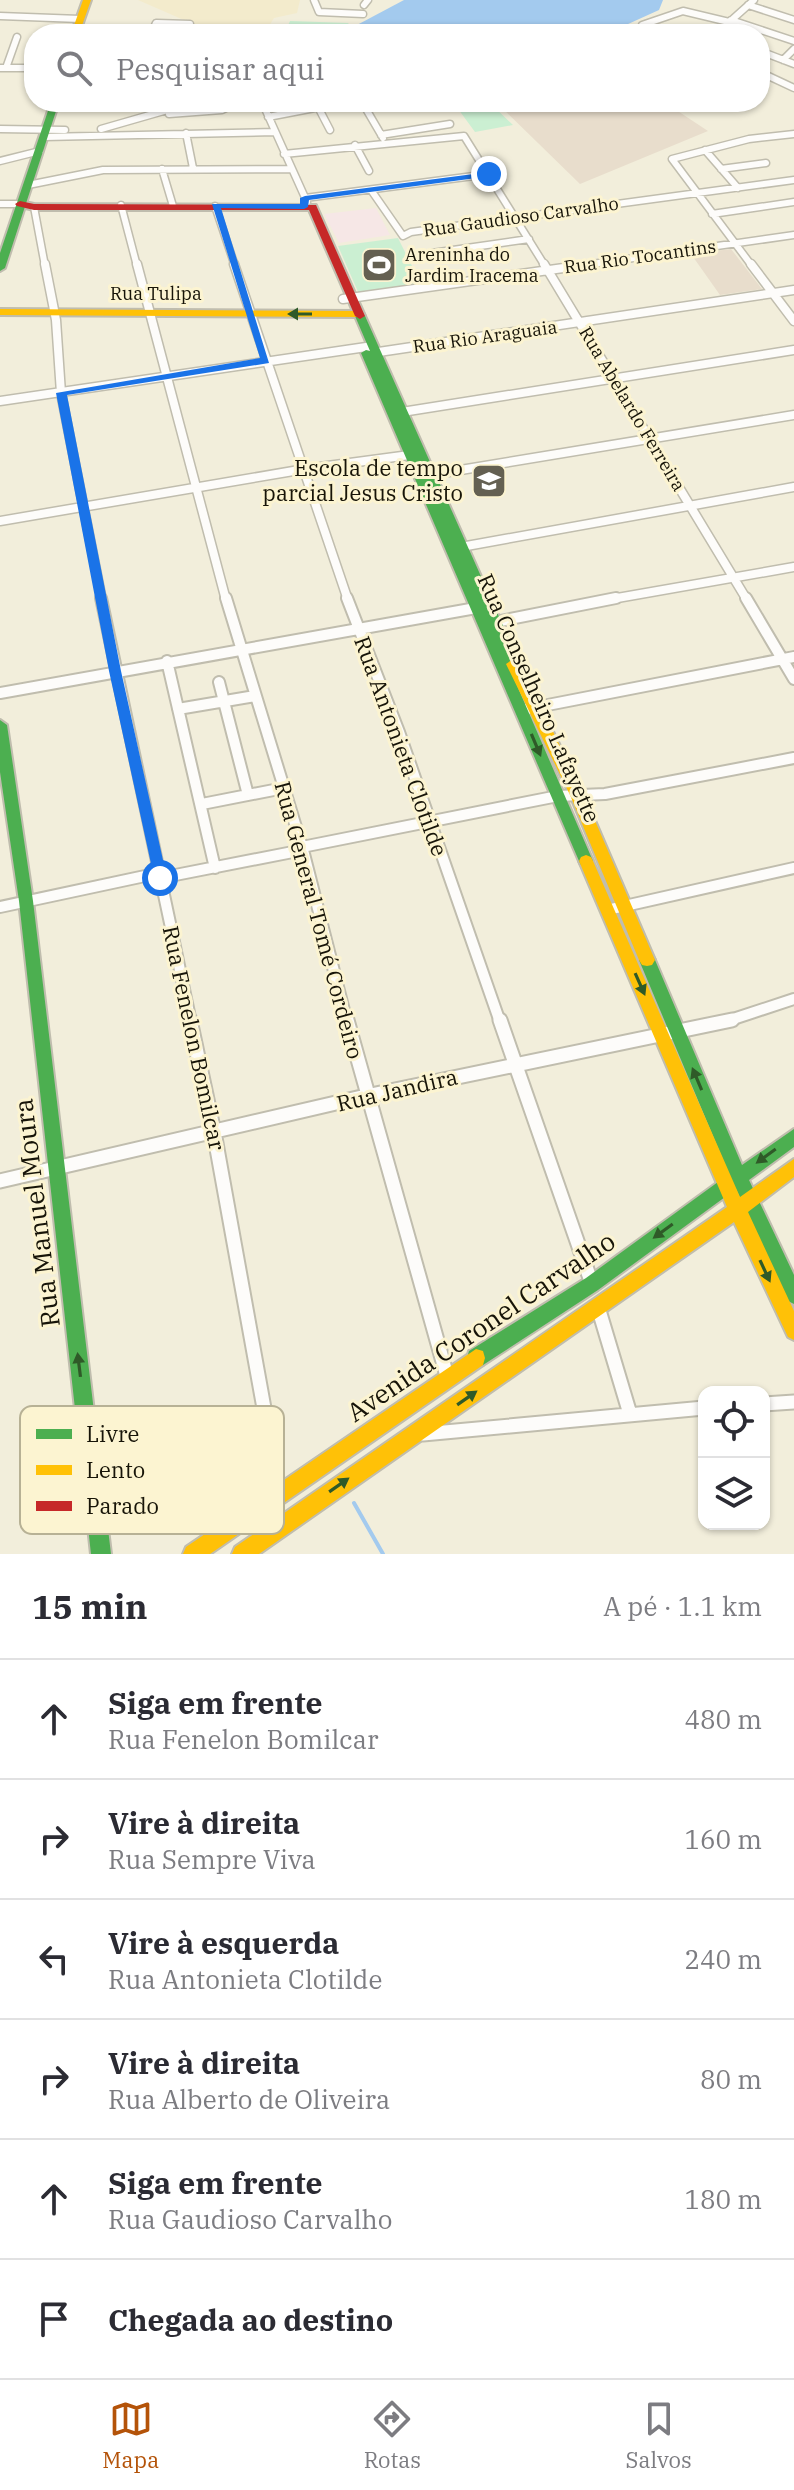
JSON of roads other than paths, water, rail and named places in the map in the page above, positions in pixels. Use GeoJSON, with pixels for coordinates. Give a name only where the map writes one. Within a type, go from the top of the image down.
{"type":"FeatureCollection","features":[{"type":"Feature","properties":{"kind":"street"},"geometry":{"type":"LineString","coordinates":[[78,24],[87,0]]}},
{"type":"Feature","properties":{"kind":"street"},"geometry":{"type":"LineString","coordinates":[[727,24],[754,0]]}},
{"type":"Feature","properties":{"kind":"street"},"geometry":{"type":"LineString","coordinates":[[748,5],[794,20]]}},
{"type":"Feature","properties":{"kind":"street"},"geometry":{"type":"LineString","coordinates":[[316,6],[353,7]]}},
{"type":"Feature","properties":{"kind":"street"},"geometry":{"type":"LineString","coordinates":[[316,6],[363,14]]}},
{"type":"Feature","properties":{"kind":"street"},"geometry":{"type":"LineString","coordinates":[[645,24],[679,11],[740,24]]}},
{"type":"Feature","properties":{"kind":"street"},"geometry":{"type":"LineString","coordinates":[[681,21],[693,13]]}},
{"type":"Feature","properties":{"kind":"street"},"geometry":{"type":"LineString","coordinates":[[0,16],[80,19]]}},
{"type":"Feature","properties":{"kind":"street"},"geometry":{"type":"LineString","coordinates":[[156,24],[190,24]]}},
{"type":"Feature","properties":{"kind":"street"},"geometry":{"type":"LineString","coordinates":[[770,34],[794,41]]}},
{"type":"Feature","properties":{"kind":"street"},"geometry":{"type":"LineString","coordinates":[[17,37],[3,68],[24,68]]}},
{"type":"Feature","properties":{"kind":"street"},"geometry":{"type":"LineString","coordinates":[[783,60],[794,49]]}},
{"type":"Feature","properties":{"kind":"street"},"geometry":{"type":"LineString","coordinates":[[770,55],[794,64]]}},
{"type":"Feature","properties":{"kind":"street"},"geometry":{"type":"LineString","coordinates":[[770,77],[794,88]]}},
{"type":"Feature","properties":{"kind":"street"},"geometry":{"type":"LineString","coordinates":[[0,268],[27,206],[28,185],[52,112]]}},
{"type":"Feature","properties":{"kind":"street"},"geometry":{"type":"LineString","coordinates":[[107,132],[159,112]]}},
{"type":"Feature","properties":{"kind":"street"},"geometry":{"type":"LineString","coordinates":[[145,116],[196,112]]}},
{"type":"Feature","properties":{"kind":"street","name":"Rua Conselheiro Lafayette"},"geometry":{"type":"LineString","coordinates":[[266,112],[424,476],[476,608],[490,623]]}},
{"type":"Feature","properties":{"kind":"street"},"geometry":{"type":"LineString","coordinates":[[268,117],[293,112]]}},
{"type":"Feature","properties":{"kind":"street"},"geometry":{"type":"LineString","coordinates":[[321,112],[330,130]]}},
{"type":"Feature","properties":{"kind":"street"},"geometry":{"type":"LineString","coordinates":[[368,112],[383,138]]}},
{"type":"Feature","properties":{"kind":"street"},"geometry":{"type":"LineString","coordinates":[[284,154],[355,145],[412,129],[450,124]]}},
{"type":"Feature","properties":{"kind":"street"},"geometry":{"type":"LineString","coordinates":[[0,129],[43,140]]}},
{"type":"Feature","properties":{"kind":"street"},"geometry":{"type":"LineString","coordinates":[[412,129],[420,138]]}},
{"type":"Feature","properties":{"kind":"street"},"geometry":{"type":"LineString","coordinates":[[0,161],[43,140],[107,132],[275,132]]}},
{"type":"Feature","properties":{"kind":"street"},"geometry":{"type":"LineString","coordinates":[[186,133],[193,168]]}},
{"type":"Feature","properties":{"kind":"street"},"geometry":{"type":"LineString","coordinates":[[794,134],[749,139],[672,159],[794,321]]}},
{"type":"Feature","properties":{"kind":"street","name":"Rua Abelardo Ferreira"},"geometry":{"type":"LineString","coordinates":[[420,138],[460,135],[467,140],[615,378],[794,679]]}},
{"type":"Feature","properties":{"kind":"street"},"geometry":{"type":"LineString","coordinates":[[383,138],[420,138]]}},
{"type":"Feature","properties":{"kind":"street"},"geometry":{"type":"LineString","coordinates":[[355,145],[369,171]]}},
{"type":"Feature","properties":{"kind":"street"},"geometry":{"type":"LineString","coordinates":[[705,150],[738,188]]}},
{"type":"Feature","properties":{"kind":"street"},"geometry":{"type":"LineString","coordinates":[[721,169],[766,163]]}},
{"type":"Feature","properties":{"kind":"street"},"geometry":{"type":"LineString","coordinates":[[162,169],[173,206]]}},
{"type":"Feature","properties":{"kind":"street"},"geometry":{"type":"LineString","coordinates":[[28,185],[94,171],[291,169]]}},
{"type":"Feature","properties":{"kind":"street"},"geometry":{"type":"LineString","coordinates":[[0,204],[307,204],[371,190],[489,174]]}},
{"type":"Feature","properties":{"kind":"street","name":"Rua Gaudioso Carvalho"},"geometry":{"type":"LineString","coordinates":[[698,196],[794,182]]}},
{"type":"Feature","properties":{"kind":"street","name":"Rua Gaudioso Carvalho"},"geometry":{"type":"LineString","coordinates":[[371,190],[403,236],[412,238],[517,220],[794,182]]}},
{"type":"Feature","properties":{"kind":"street"},"geometry":{"type":"LineString","coordinates":[[712,214],[794,202]]}},
{"type":"Feature","properties":{"kind":"street","name":"Rua General Tomé Cordeiro"},"geometry":{"type":"LineString","coordinates":[[121,205],[152,311],[165,376],[198,487],[239,648],[303,848],[366,1096],[447,1376]]}},
{"type":"Feature","properties":{"kind":"street","name":"Rua Fenelon Bomilcar"},"geometry":{"type":"LineString","coordinates":[[27,206],[53,312],[61,393],[82,506],[214,1132],[267,1406]]}},
{"type":"Feature","properties":{"kind":"street","name":"Rua Antonieta Clotilde"},"geometry":{"type":"LineString","coordinates":[[215,206],[358,629],[399,732],[592,1284]]}},
{"type":"Feature","properties":{"kind":"street","name":"Rua Rio Tocantins"},"geometry":{"type":"LineString","coordinates":[[348,298],[794,235]]}},
{"type":"Feature","properties":{"kind":"street"},"geometry":{"type":"LineString","coordinates":[[411,256],[529,239]]}},
{"type":"Feature","properties":{"kind":"street","name":"Rua Rio Araguaia"},"geometry":{"type":"LineString","coordinates":[[0,401],[265,360],[580,323],[794,290]]}},
{"type":"Feature","properties":{"kind":"street","name":"Rua Tulipa"},"geometry":{"type":"LineString","coordinates":[[0,312],[354,314]]}},
{"type":"Feature","properties":{"kind":"street","name":"Rua Conselheiro Lafayette"},"geometry":{"type":"LineString","coordinates":[[370,350],[402,412],[414,454]]}},
{"type":"Feature","properties":{"kind":"street"},"geometry":{"type":"LineString","coordinates":[[402,412],[794,350]]}},
{"type":"Feature","properties":{"kind":"street"},"geometry":{"type":"LineString","coordinates":[[424,476],[794,415]]}},
{"type":"Feature","properties":{"kind":"street"},"geometry":{"type":"LineString","coordinates":[[0,521],[305,469],[414,454]]}},
{"type":"Feature","properties":{"kind":"street","name":"Rua Conselheiro Lafayette"},"geometry":{"type":"LineString","coordinates":[[424,476],[461,547],[527,709],[558,796],[677,1031],[703,1114]]}},
{"type":"Feature","properties":{"kind":"street"},"geometry":{"type":"LineString","coordinates":[[461,547],[794,487]]}},
{"type":"Feature","properties":{"kind":"street"},"geometry":{"type":"LineString","coordinates":[[490,623],[794,567]]}},
{"type":"Feature","properties":{"kind":"street"},"geometry":{"type":"LineString","coordinates":[[0,693],[476,608]]}},
{"type":"Feature","properties":{"kind":"street"},"geometry":{"type":"LineString","coordinates":[[527,709],[794,657]]}},
{"type":"Feature","properties":{"kind":"street"},"geometry":{"type":"LineString","coordinates":[[167,661],[215,868]]}},
{"type":"Feature","properties":{"kind":"street"},"geometry":{"type":"LineString","coordinates":[[219,682],[248,795]]}},
{"type":"Feature","properties":{"kind":"street"},"geometry":{"type":"LineString","coordinates":[[178,709],[255,696]]}},
{"type":"Feature","properties":{"kind":"street","name":"Rua Conselheiro Lafayette"},"geometry":{"type":"LineString","coordinates":[[527,709],[577,795],[661,1032],[703,1114],[744,1206]]}},
{"type":"Feature","properties":{"kind":"street","name":"Rua Manuel Moura"},"geometry":{"type":"LineString","coordinates":[[0,725],[26,901],[83,1406]]}},
{"type":"Feature","properties":{"kind":"street"},"geometry":{"type":"LineString","coordinates":[[0,907],[215,868],[429,819],[558,796],[605,794],[794,758]]}},
{"type":"Feature","properties":{"kind":"street"},"geometry":{"type":"LineString","coordinates":[[202,804],[284,788]]}},
{"type":"Feature","properties":{"kind":"street"},"geometry":{"type":"LineString","coordinates":[[615,908],[794,868]]}},
{"type":"Feature","properties":{"kind":"street","name":"Rua Jandira"},"geometry":{"type":"LineString","coordinates":[[0,1181],[516,1063],[729,1021],[794,999]]}},
{"type":"Feature","properties":{"kind":"street","name":"Avenida Coronel Carvalho"},"geometry":{"type":"LineString","coordinates":[[284,1490],[447,1376],[592,1284],[794,1137]]}},
{"type":"Feature","properties":{"kind":"street","name":"Avenida Coronel Carvalho"},"geometry":{"type":"LineString","coordinates":[[284,1523],[744,1206],[794,1167]]}},
{"type":"Feature","properties":{"kind":"street"},"geometry":{"type":"LineString","coordinates":[[744,1206],[794,1295]]}},
{"type":"Feature","properties":{"kind":"street"},"geometry":{"type":"LineString","coordinates":[[744,1206],[794,1331]]}},
{"type":"Feature","properties":{"kind":"street"},"geometry":{"type":"LineString","coordinates":[[598,1307],[630,1414]]}},
{"type":"Feature","properties":{"kind":"street"},"geometry":{"type":"LineString","coordinates":[[770,1404],[794,1402]]}},
{"type":"Feature","properties":{"kind":"street"},"geometry":{"type":"LineString","coordinates":[[414,1435],[698,1408]]}},
{"type":"Feature","properties":{"kind":"street","name":"Rua Manuel Moura"},"geometry":{"type":"LineString","coordinates":[[99,1534],[101,1554]]}},
{"type":"Feature","properties":{"kind":"street","name":"Avenida Coronel Carvalho"},"geometry":{"type":"LineString","coordinates":[[193,1554],[222,1534]]}},
{"type":"Feature","properties":{"kind":"street","name":"Avenida Coronel Carvalho"},"geometry":{"type":"LineString","coordinates":[[242,1554],[269,1534]]}},
{"type":"Feature","properties":{"kind":"water"},"geometry":{"type":"Polygon","coordinates":[[[404,0],[663,0],[659,10],[628,24],[359,24],[404,0]]]}},
{"type":"Feature","properties":{"kind":"waterway"},"geometry":{"type":"LineString","coordinates":[[354,1503],[383,1554]]}},
{"type":"Feature","properties":{"kind":"place","name":"Areninha do Jardim Iracema"},"geometry":{"type":"Point","coordinates":[379,265]}},
{"type":"Feature","properties":{"kind":"place","name":"Escola de tempo parcial Jesus Cristo"},"geometry":{"type":"Point","coordinates":[489,481]}}]}
